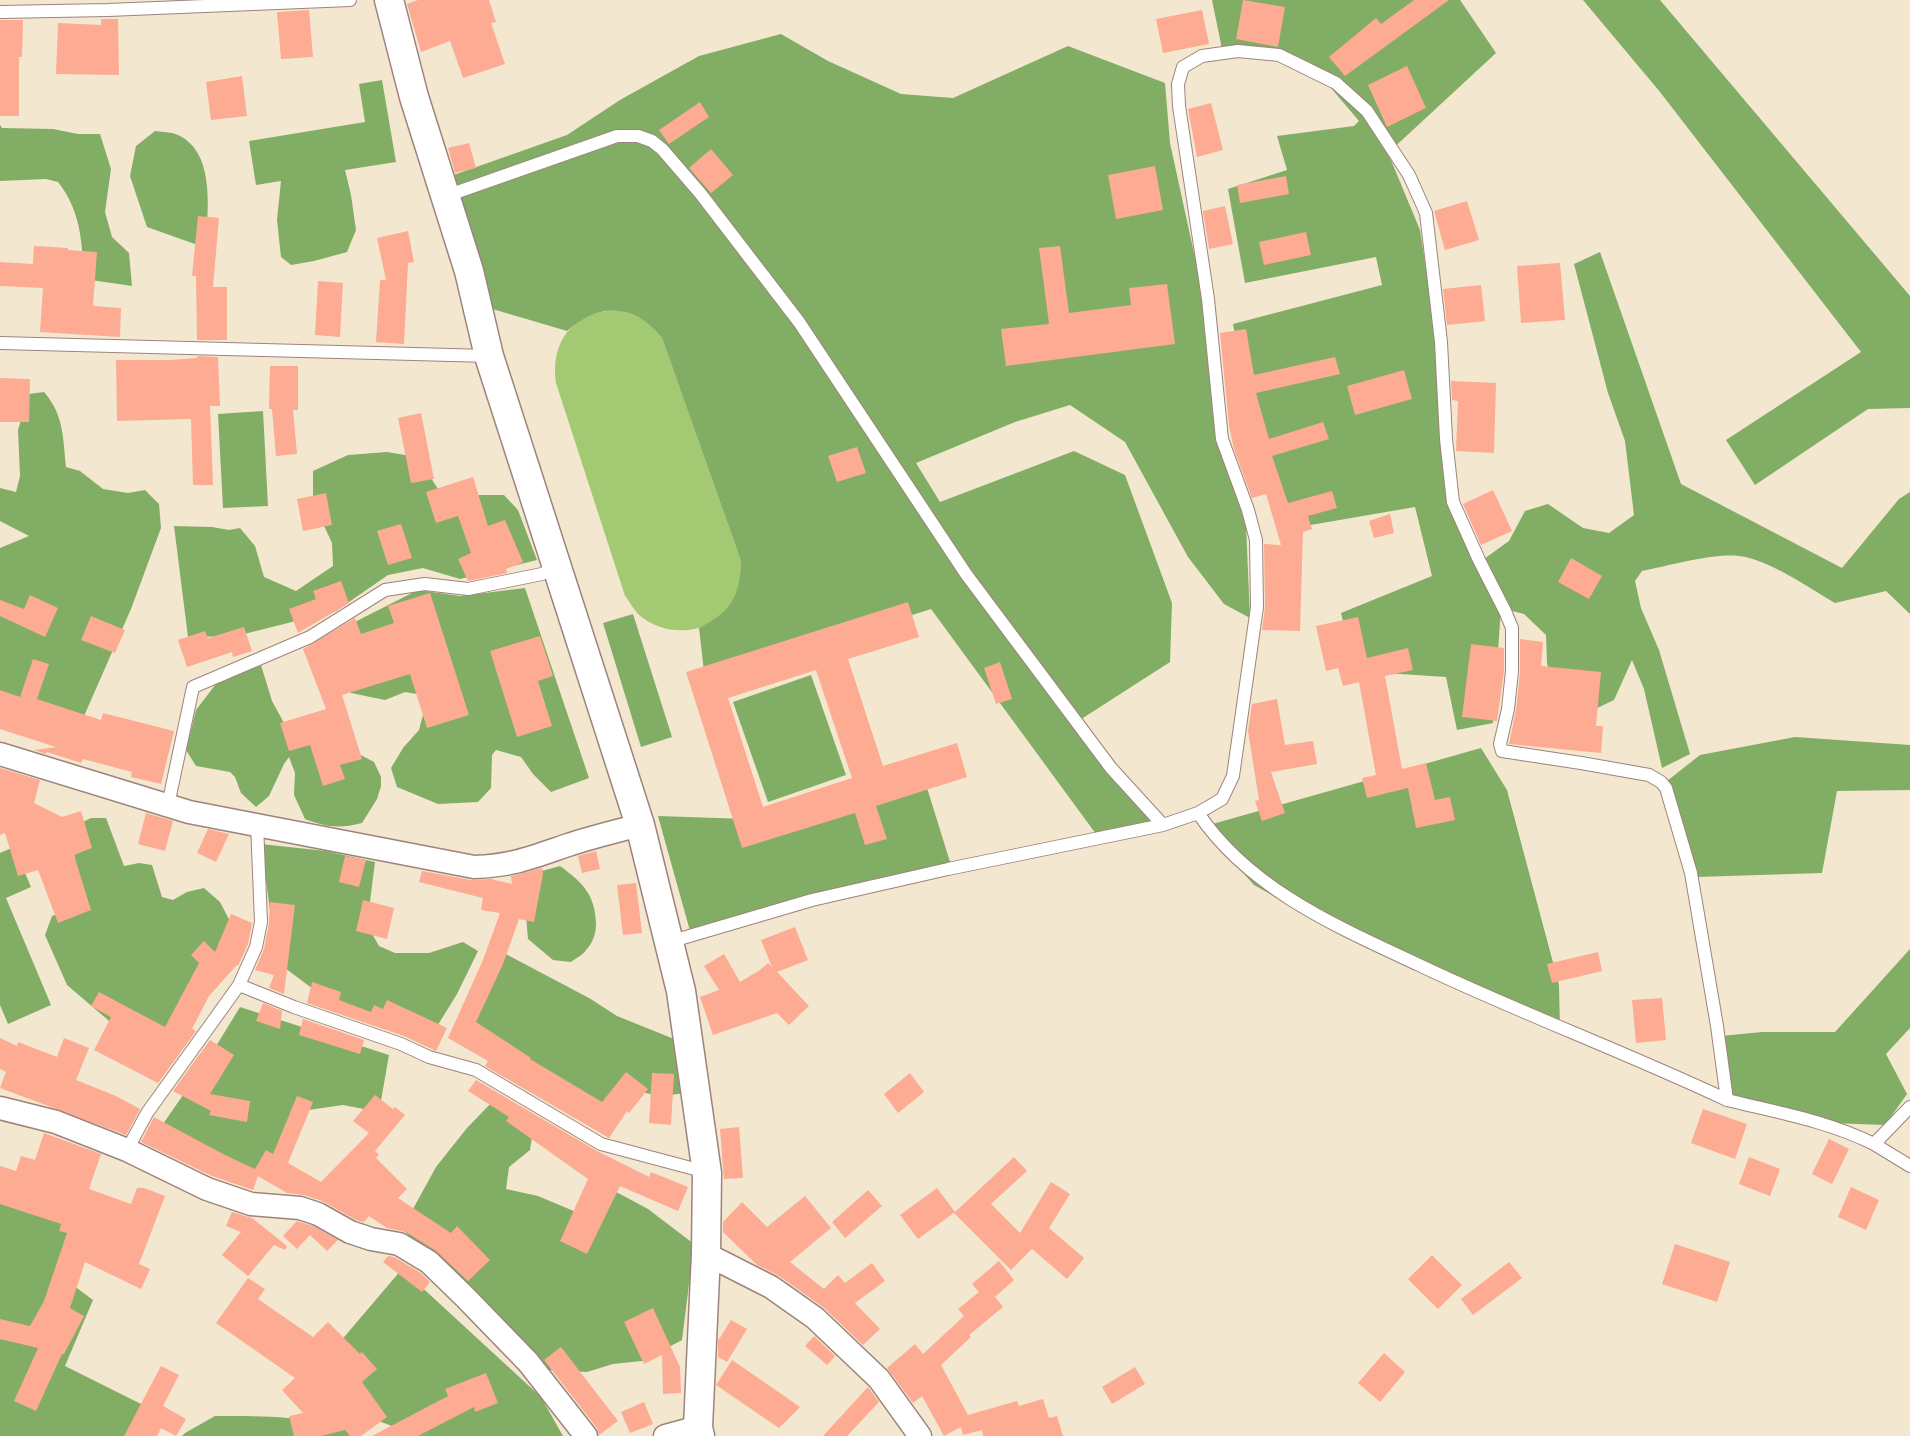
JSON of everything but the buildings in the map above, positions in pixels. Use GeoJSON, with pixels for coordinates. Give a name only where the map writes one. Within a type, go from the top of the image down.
{"type":"FeatureCollection","features":[{"type":"Feature","properties":{"kind":"street"},"geometry":{"type":"LineString","coordinates":[[389,0],[414,97],[469,272],[489,356],[640,825],[681,991],[707,1173],[706,1254],[699,1431],[666,1436]]}},
{"type":"Feature","properties":{"kind":"street"},"geometry":{"type":"LineString","coordinates":[[0,754],[189,812],[474,867],[500,866],[531,859],[570,844],[640,825]]}},
{"type":"Feature","properties":{"kind":"street"},"geometry":{"type":"LineString","coordinates":[[0,1108],[56,1122],[127,1150],[207,1189],[251,1204],[300,1208],[318,1214],[350,1232],[371,1239],[399,1244],[429,1262],[528,1362],[586,1436]]}},
{"type":"Feature","properties":{"kind":"street"},"geometry":{"type":"LineString","coordinates":[[706,1254],[771,1287],[815,1318],[879,1379],[920,1436]]}},
{"type":"Feature","properties":{"kind":"lane"},"geometry":{"type":"LineString","coordinates":[[0,12],[350,0]]}},
{"type":"Feature","properties":{"kind":"lane"},"geometry":{"type":"LineString","coordinates":[[669,942],[824,898],[948,869],[1163,825],[1198,813],[1221,799],[1233,776],[1257,607],[1256,540],[1248,510],[1222,439],[1208,300],[1179,106],[1178,84],[1183,67],[1202,56],[1238,51],[1279,56],[1336,83],[1367,111],[1413,184],[1426,213],[1441,342],[1446,439],[1454,502],[1512,628],[1509,699],[1501,747],[1506,753],[1581,762],[1649,776],[1661,782],[1666,788],[1690,873],[1717,1026],[1726,1100]]}},
{"type":"Feature","properties":{"kind":"lane"},"geometry":{"type":"LineString","coordinates":[[446,196],[617,136],[638,136],[652,141],[662,149],[700,193],[799,322],[980,593],[1111,768],[1163,825]]}},
{"type":"Feature","properties":{"kind":"lane"},"geometry":{"type":"LineString","coordinates":[[0,343],[489,356]]}},
{"type":"Feature","properties":{"kind":"lane"},"geometry":{"type":"LineString","coordinates":[[168,805],[193,687],[310,637],[385,590],[424,584],[468,589],[542,574],[558,567]]}},
{"type":"Feature","properties":{"kind":"lane"},"geometry":{"type":"LineString","coordinates":[[1198,813],[1211,831],[1258,877],[1324,921],[1466,987],[1667,1072],[1726,1100],[1829,1125],[1852,1133],[1910,1166]]}},
{"type":"Feature","properties":{"kind":"lane"},"geometry":{"type":"LineString","coordinates":[[127,1150],[147,1113],[239,985],[256,947],[261,922],[257,824]]}},
{"type":"Feature","properties":{"kind":"lane"},"geometry":{"type":"LineString","coordinates":[[239,985],[294,1007],[401,1044],[429,1057],[476,1070],[601,1144],[707,1173]]}},
{"type":"Feature","properties":{"kind":"lane"},"geometry":{"type":"LineString","coordinates":[[1874,1144],[1910,1107]]}},
{"type":"Feature","properties":{"kind":"green space"},"geometry":{"type":"Polygon","coordinates":[[[1212,0],[1460,0],[1496,53],[1388,153],[1420,230],[1438,346],[1441,442],[1477,564],[1509,541],[1525,511],[1548,504],[1583,528],[1609,533],[1634,515],[1625,441],[1608,393],[1574,264],[1600,252],[1681,484],[1842,568],[1899,499],[1910,492],[1910,614],[1886,591],[1835,603],[1763,562],[1739,556],[1704,558],[1642,571],[1635,581],[1641,608],[1659,650],[1690,754],[1662,768],[1644,689],[1632,660],[1614,700],[1593,710],[1555,702],[1547,663],[1546,635],[1524,614],[1501,608],[1493,723],[1457,730],[1446,677],[1355,671],[1341,613],[1432,576],[1415,507],[1299,527],[1260,477],[1233,324],[1382,285],[1376,257],[1245,283],[1228,189],[1287,170],[1277,136],[1354,126],[1359,121],[1331,88],[1276,59],[1223,54],[1212,0]]]}},
{"type":"Feature","properties":{"kind":"green space"},"geometry":{"type":"Polygon","coordinates":[[[1583,0],[1660,0],[1910,296],[1910,408],[1868,409],[1755,485],[1726,440],[1861,352],[1660,92],[1583,0]]]}},
{"type":"Feature","properties":{"kind":"green space"},"geometry":{"type":"Polygon","coordinates":[[[781,34],[828,61],[901,94],[953,98],[1068,46],[1165,83],[1170,143],[1209,322],[1215,435],[1246,525],[1250,618],[1224,604],[1188,557],[1125,442],[1070,405],[1015,422],[916,463],[940,502],[1074,451],[1125,475],[1172,603],[1170,662],[1072,725],[1110,776],[1155,822],[1096,834],[931,609],[705,680],[699,628],[719,616],[732,602],[739,584],[741,561],[662,338],[651,326],[629,313],[604,311],[579,322],[567,331],[479,305],[431,183],[567,135],[620,100],[699,56],[781,34]]]}},
{"type":"Feature","properties":{"kind":"green space"},"geometry":{"type":"Polygon","coordinates":[[[382,80],[396,162],[345,170],[356,230],[347,252],[291,265],[281,257],[277,220],[281,181],[256,185],[249,141],[365,122],[359,84],[382,80]]]}},
{"type":"Feature","properties":{"kind":"green space"},"geometry":{"type":"Polygon","coordinates":[[[0,125],[2,128],[53,129],[78,134],[100,134],[111,169],[105,212],[112,237],[129,253],[132,286],[84,279],[81,240],[76,216],[66,193],[58,182],[46,179],[0,181],[0,125]]]}},
{"type":"Feature","properties":{"kind":"green space"},"geometry":{"type":"Polygon","coordinates":[[[155,131],[178,135],[199,155],[207,186],[206,248],[147,227],[130,176],[136,146],[155,131]]]}},
{"type":"Feature","properties":{"kind":"green space"},"geometry":{"type":"Polygon","coordinates":[[[617,310],[642,319],[662,338],[741,561],[740,582],[733,602],[725,613],[702,627],[676,630],[650,623],[639,615],[625,596],[556,383],[557,354],[568,332],[588,316],[617,310]]]}},
{"type":"Feature","properties":{"kind":"green space"},"geometry":{"type":"Polygon","coordinates":[[[44,392],[59,418],[66,467],[80,471],[103,489],[128,493],[145,490],[159,504],[161,528],[131,609],[77,732],[0,714],[0,548],[29,536],[0,521],[0,488],[16,492],[20,476],[18,430],[29,394],[44,392]]]}},
{"type":"Feature","properties":{"kind":"green space"},"geometry":{"type":"Polygon","coordinates":[[[263,411],[268,506],[223,508],[218,414],[263,411]]]}},
{"type":"Feature","properties":{"kind":"green space"},"geometry":{"type":"Polygon","coordinates":[[[387,452],[417,457],[444,498],[504,495],[518,510],[537,560],[460,579],[423,568],[388,575],[336,611],[236,636],[188,637],[174,526],[229,530],[240,528],[255,546],[264,577],[296,591],[333,566],[332,543],[313,502],[313,471],[348,455],[387,452]]]}},
{"type":"Feature","properties":{"kind":"green space"},"geometry":{"type":"Polygon","coordinates":[[[525,588],[589,778],[551,792],[533,774],[521,757],[496,750],[492,755],[491,788],[478,802],[438,804],[397,787],[391,768],[403,748],[419,730],[428,696],[405,692],[385,700],[351,693],[337,631],[418,590],[460,596],[525,588]]]}},
{"type":"Feature","properties":{"kind":"green space"},"geometry":{"type":"Polygon","coordinates":[[[633,614],[672,737],[641,747],[603,623],[633,614]]]}},
{"type":"Feature","properties":{"kind":"green space"},"geometry":{"type":"Polygon","coordinates":[[[261,665],[272,701],[290,734],[328,738],[374,762],[381,777],[381,786],[377,799],[362,823],[333,826],[305,819],[294,795],[295,773],[289,757],[269,796],[256,807],[241,793],[235,777],[230,772],[196,766],[186,750],[196,710],[219,680],[261,665]]]}},
{"type":"Feature","properties":{"kind":"green space"},"geometry":{"type":"Polygon","coordinates":[[[811,675],[846,775],[768,802],[733,702],[811,675]]]}},
{"type":"Feature","properties":{"kind":"green space"},"geometry":{"type":"Polygon","coordinates":[[[1795,737],[1910,745],[1910,790],[1837,791],[1822,873],[1696,877],[1667,781],[1700,755],[1795,737]]]}},
{"type":"Feature","properties":{"kind":"green space"},"geometry":{"type":"Polygon","coordinates":[[[1481,748],[1507,790],[1559,985],[1560,1030],[1324,924],[1254,885],[1202,827],[1481,748]]]}},
{"type":"Feature","properties":{"kind":"green space"},"geometry":{"type":"Polygon","coordinates":[[[923,775],[951,865],[690,931],[658,816],[747,819],[923,775]]]}},
{"type":"Feature","properties":{"kind":"green space"},"geometry":{"type":"Polygon","coordinates":[[[91,818],[106,818],[124,866],[139,863],[152,865],[162,897],[173,900],[187,892],[204,888],[220,902],[234,929],[149,1055],[67,985],[45,935],[52,916],[75,908],[75,858],[69,829],[91,818]]]}},
{"type":"Feature","properties":{"kind":"green space"},"geometry":{"type":"Polygon","coordinates":[[[261,844],[326,851],[375,862],[367,925],[379,946],[395,953],[429,953],[463,942],[478,951],[457,994],[431,1036],[329,1001],[277,962],[261,844]]]}},
{"type":"Feature","properties":{"kind":"green space"},"geometry":{"type":"Polygon","coordinates":[[[14,847],[31,887],[6,898],[51,1005],[8,1024],[0,1005],[0,853],[14,847]]]}},
{"type":"Feature","properties":{"kind":"green space"},"geometry":{"type":"Polygon","coordinates":[[[560,866],[586,890],[595,914],[596,927],[592,941],[583,953],[571,962],[553,960],[528,939],[525,904],[527,875],[560,866]]]}},
{"type":"Feature","properties":{"kind":"green space"},"geometry":{"type":"Polygon","coordinates":[[[1910,949],[1910,1028],[1886,1054],[1907,1094],[1885,1125],[1829,1123],[1733,1104],[1721,1036],[1762,1032],[1835,1032],[1910,949]]]}},
{"type":"Feature","properties":{"kind":"green space"},"geometry":{"type":"Polygon","coordinates":[[[500,951],[589,998],[617,1016],[684,1043],[686,1093],[662,1096],[629,1090],[605,1120],[463,1028],[500,951]]]}},
{"type":"Feature","properties":{"kind":"green space"},"geometry":{"type":"Polygon","coordinates":[[[240,1007],[389,1055],[379,1112],[343,1105],[301,1111],[270,1168],[227,1176],[154,1137],[210,1056],[240,1007]]]}},
{"type":"Feature","properties":{"kind":"green space"},"geometry":{"type":"Polygon","coordinates":[[[494,1100],[534,1124],[530,1150],[509,1167],[506,1189],[538,1196],[588,1217],[607,1187],[648,1209],[694,1244],[682,1340],[642,1361],[613,1364],[587,1372],[543,1370],[471,1294],[402,1229],[436,1167],[467,1128],[494,1100]]]}},
{"type":"Feature","properties":{"kind":"green space"},"geometry":{"type":"Polygon","coordinates":[[[0,1186],[72,1211],[62,1277],[93,1300],[65,1366],[149,1408],[133,1436],[0,1436],[0,1186]]]}},
{"type":"Feature","properties":{"kind":"green space"},"geometry":{"type":"Polygon","coordinates":[[[402,1269],[541,1397],[563,1436],[407,1436],[407,1432],[351,1410],[328,1356],[402,1269]]]}},
{"type":"Feature","properties":{"kind":"green space"},"geometry":{"type":"Polygon","coordinates":[[[215,1416],[309,1420],[362,1436],[182,1436],[215,1416]]]}}]}
